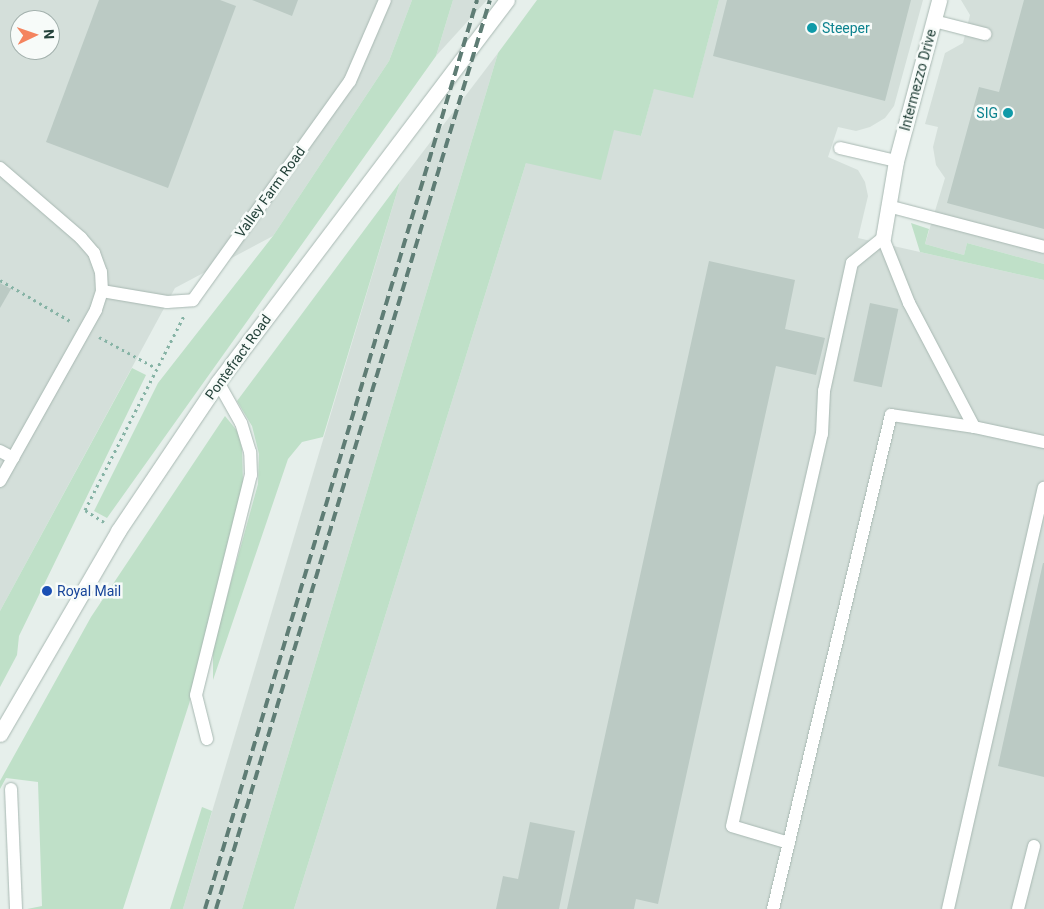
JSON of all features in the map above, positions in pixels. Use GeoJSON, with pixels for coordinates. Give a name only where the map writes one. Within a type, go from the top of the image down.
{"type":"FeatureCollection","features":[{"type":"Feature","properties":{"kind":"main road","name":"Pontefract Road"},"geometry":{"type":"LineString","coordinates":[[0,734],[118,531],[218,382],[507,0]]}},
{"type":"Feature","properties":{"kind":"main road","name":"Intermezzo Drive"},"geometry":{"type":"LineString","coordinates":[[883,238],[896,161],[939,0]]}},
{"type":"Feature","properties":{"kind":"lane","name":"Valley Farm Road"},"geometry":{"type":"LineString","coordinates":[[194,300],[350,81],[385,0]]}},
{"type":"Feature","properties":{"kind":"lane"},"geometry":{"type":"LineString","coordinates":[[934,21],[985,34]]}},
{"type":"Feature","properties":{"kind":"lane"},"geometry":{"type":"LineString","coordinates":[[840,148],[896,161]]}},
{"type":"Feature","properties":{"kind":"lane"},"geometry":{"type":"LineString","coordinates":[[0,168],[81,238],[94,253],[102,291],[96,310],[0,482]]}},
{"type":"Feature","properties":{"kind":"lane"},"geometry":{"type":"LineString","coordinates":[[888,206],[1044,247]]}},
{"type":"Feature","properties":{"kind":"lane"},"geometry":{"type":"LineString","coordinates":[[789,843],[732,826],[822,434],[824,391],[852,263],[883,238],[909,303],[974,428]]}},
{"type":"Feature","properties":{"kind":"lane"},"geometry":{"type":"LineString","coordinates":[[102,291],[167,302],[194,300]]}},
{"type":"Feature","properties":{"kind":"lane"},"geometry":{"type":"LineString","coordinates":[[207,739],[196,695],[250,475],[250,452],[241,423],[218,382]]}},
{"type":"Feature","properties":{"kind":"lane"},"geometry":{"type":"LineString","coordinates":[[773,909],[891,415],[974,428],[1044,442]]}},
{"type":"Feature","properties":{"kind":"lane"},"geometry":{"type":"LineString","coordinates":[[0,451],[13,458]]}},
{"type":"Feature","properties":{"kind":"lane"},"geometry":{"type":"LineString","coordinates":[[948,909],[1044,488]]}},
{"type":"Feature","properties":{"kind":"lane"},"geometry":{"type":"LineString","coordinates":[[11,789],[16,909]]}},
{"type":"Feature","properties":{"kind":"lane"},"geometry":{"type":"LineString","coordinates":[[1018,909],[1034,846]]}},
{"type":"Feature","properties":{"kind":"path"},"geometry":{"type":"LineString","coordinates":[[118,531],[85,510],[194,300]]}},
{"type":"Feature","properties":{"kind":"shaded area"},"geometry":{"type":"Polygon","coordinates":[[[0,0],[412,0],[389,61],[273,236],[175,288],[0,611],[0,0]]]}},
{"type":"Feature","properties":{"kind":"shaded area"},"geometry":{"type":"Polygon","coordinates":[[[453,0],[487,0],[436,56],[453,0]]]}},
{"type":"Feature","properties":{"kind":"shaded area"},"geometry":{"type":"Polygon","coordinates":[[[719,0],[923,0],[894,106],[885,118],[870,127],[856,131],[838,127],[828,157],[858,170],[865,182],[868,196],[858,238],[1044,280],[1044,909],[294,909],[526,163],[614,129],[641,136],[654,88],[693,97],[719,0]]]}},
{"type":"Feature","properties":{"kind":"shaded area"},"geometry":{"type":"Polygon","coordinates":[[[961,0],[1044,0],[1044,264],[967,243],[964,255],[925,244],[945,178],[936,165],[933,147],[938,127],[925,124],[945,53],[963,43],[970,15],[961,0]]]}},
{"type":"Feature","properties":{"kind":"shaded area"},"geometry":{"type":"Polygon","coordinates":[[[498,53],[242,909],[183,909],[400,182],[498,53]]]}},
{"type":"Feature","properties":{"kind":"green space"},"geometry":{"type":"Polygon","coordinates":[[[412,0],[453,0],[436,56],[107,518],[94,511],[158,383],[273,236],[389,61],[412,0]]]}},
{"type":"Feature","properties":{"kind":"green space"},"geometry":{"type":"Polygon","coordinates":[[[537,0],[719,0],[693,98],[654,89],[641,136],[614,130],[601,180],[526,163],[294,909],[242,909],[498,53],[537,0]]]}},
{"type":"Feature","properties":{"kind":"green space"},"geometry":{"type":"Polygon","coordinates":[[[400,182],[323,437],[302,442],[288,459],[213,680],[213,647],[258,484],[259,454],[252,426],[237,401],[400,182]]]}},
{"type":"Feature","properties":{"kind":"green space"},"geometry":{"type":"Polygon","coordinates":[[[911,223],[929,229],[925,244],[964,255],[967,243],[1044,264],[1044,280],[920,252],[911,223]]]}},
{"type":"Feature","properties":{"kind":"green space"},"geometry":{"type":"Polygon","coordinates":[[[132,368],[146,375],[19,636],[17,655],[0,687],[0,611],[132,368]]]}},
{"type":"Feature","properties":{"kind":"green space"},"geometry":{"type":"Polygon","coordinates":[[[225,416],[238,432],[242,449],[243,483],[189,704],[123,909],[27,909],[42,906],[38,782],[6,778],[0,789],[0,781],[91,617],[225,416]]]}},
{"type":"Feature","properties":{"kind":"green space"},"geometry":{"type":"Polygon","coordinates":[[[202,807],[212,811],[183,909],[170,909],[202,807]]]}},
{"type":"Feature","properties":{"kind":"building"},"geometry":{"type":"Polygon","coordinates":[[[99,0],[220,0],[236,6],[168,188],[46,142],[99,0]]]}},
{"type":"Feature","properties":{"kind":"building"},"geometry":{"type":"Polygon","coordinates":[[[252,0],[298,0],[292,16],[252,0]]]}},
{"type":"Feature","properties":{"kind":"building","name":"Steeper"},"geometry":{"type":"Polygon","coordinates":[[[727,0],[911,0],[885,101],[713,56],[727,0]]]}},
{"type":"Feature","properties":{"kind":"building","name":"SIG"},"geometry":{"type":"Polygon","coordinates":[[[1024,0],[1044,0],[1044,229],[947,203],[979,87],[999,92],[1024,0]]]}},
{"type":"Feature","properties":{"kind":"building"},"geometry":{"type":"Polygon","coordinates":[[[709,261],[795,280],[785,329],[825,338],[816,375],[776,366],[658,904],[636,899],[634,909],[567,909],[709,261]]]}},
{"type":"Feature","properties":{"kind":"building"},"geometry":{"type":"Polygon","coordinates":[[[0,283],[11,289],[0,308],[0,283]]]}},
{"type":"Feature","properties":{"kind":"building"},"geometry":{"type":"Polygon","coordinates":[[[870,303],[898,309],[882,387],[853,381],[870,303]]]}},
{"type":"Feature","properties":{"kind":"building"},"geometry":{"type":"Polygon","coordinates":[[[1044,563],[1044,777],[998,766],[1044,563]]]}},
{"type":"Feature","properties":{"kind":"building"},"geometry":{"type":"Polygon","coordinates":[[[530,822],[575,831],[559,909],[496,909],[503,876],[518,879],[530,822]]]}},
{"type":"Feature","properties":{"kind":"railway"},"geometry":{"type":"LineString","coordinates":[[205,909],[477,0]]}},
{"type":"Feature","properties":{"kind":"railway"},"geometry":{"type":"LineString","coordinates":[[216,909],[490,0]]}},
{"type":"Feature","properties":{"kind":"place","name":"Steeper"},"geometry":{"type":"Point","coordinates":[812,28]}},
{"type":"Feature","properties":{"kind":"place","name":"SIG"},"geometry":{"type":"Point","coordinates":[1008,113]}},
{"type":"Feature","properties":{"kind":"place","name":"Royal Mail"},"geometry":{"type":"Point","coordinates":[47,591]}}]}
